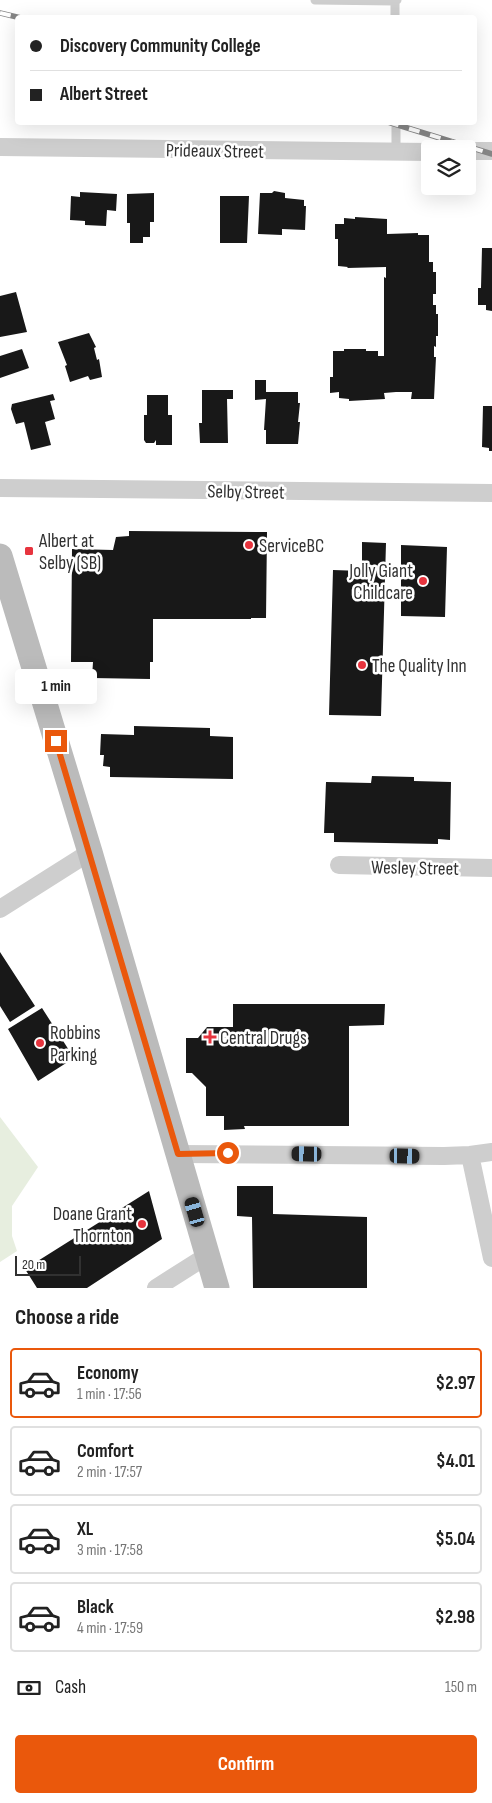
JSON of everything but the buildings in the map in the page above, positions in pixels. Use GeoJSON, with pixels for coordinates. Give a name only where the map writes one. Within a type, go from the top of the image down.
{"type":"FeatureCollection","features":[{"type":"Feature","properties":{"kind":"street","name":"Prideaux Street"},"geometry":{"type":"LineString","coordinates":[[0,147],[421,152]]}},
{"type":"Feature","properties":{"kind":"street"},"geometry":{"type":"LineString","coordinates":[[476,151],[492,151]]}},
{"type":"Feature","properties":{"kind":"street","name":"Selby Street"},"geometry":{"type":"LineString","coordinates":[[0,488],[492,493]]}},
{"type":"Feature","properties":{"kind":"street"},"geometry":{"type":"LineString","coordinates":[[0,556],[90,852],[217,1288]]}},
{"type":"Feature","properties":{"kind":"street"},"geometry":{"type":"LineString","coordinates":[[0,910],[90,852]]}},
{"type":"Feature","properties":{"kind":"street","name":"Wesley Street"},"geometry":{"type":"LineString","coordinates":[[339,865],[492,868]]}},
{"type":"Feature","properties":{"kind":"street"},"geometry":{"type":"LineString","coordinates":[[178,1154],[470,1155],[492,1152]]}},
{"type":"Feature","properties":{"kind":"street"},"geometry":{"type":"LineString","coordinates":[[470,1155],[492,1258]]}},
{"type":"Feature","properties":{"kind":"street"},"geometry":{"type":"LineString","coordinates":[[156,1288],[208,1255]]}},
{"type":"Feature","properties":{"kind":"lane"},"geometry":{"type":"LineString","coordinates":[[315,0],[396,1],[395,15]]}},
{"type":"Feature","properties":{"kind":"lane"},"geometry":{"type":"LineString","coordinates":[[396,125],[396,152]]}},
{"type":"Feature","properties":{"kind":"green space"},"geometry":{"type":"Polygon","coordinates":[[[0,1117],[38,1167],[12,1206],[12,1236],[17,1251],[0,1262],[0,1117]]]}},
{"type":"Feature","properties":{"kind":"railway"},"geometry":{"type":"LineString","coordinates":[[0,13],[15,17]]}},
{"type":"Feature","properties":{"kind":"railway"},"geometry":{"type":"LineString","coordinates":[[398,125],[492,154]]}},
{"type":"Feature","properties":{"kind":"place","name":"ServiceBC"},"geometry":{"type":"Point","coordinates":[249,545]}},
{"type":"Feature","properties":{"kind":"place","name":"Albert at Selby (SB)"},"geometry":{"type":"Point","coordinates":[29,551]}},
{"type":"Feature","properties":{"kind":"place","name":"Jolly Giant Childcare"},"geometry":{"type":"Point","coordinates":[423,581]}},
{"type":"Feature","properties":{"kind":"place","name":"The Quality Inn"},"geometry":{"type":"Point","coordinates":[362,665]}},
{"type":"Feature","properties":{"kind":"place","name":"Central Drugs"},"geometry":{"type":"Point","coordinates":[210,1037]}},
{"type":"Feature","properties":{"kind":"place","name":"Robbins Parking"},"geometry":{"type":"Point","coordinates":[40,1043]}},
{"type":"Feature","properties":{"kind":"place","name":"Doane Grant Thornton"},"geometry":{"type":"Point","coordinates":[142,1224]}},
{"type":"Feature","properties":{"kind":"route"},"geometry":{"type":"LineString","coordinates":[[56,741],[178,1154],[228,1153]]}}]}
